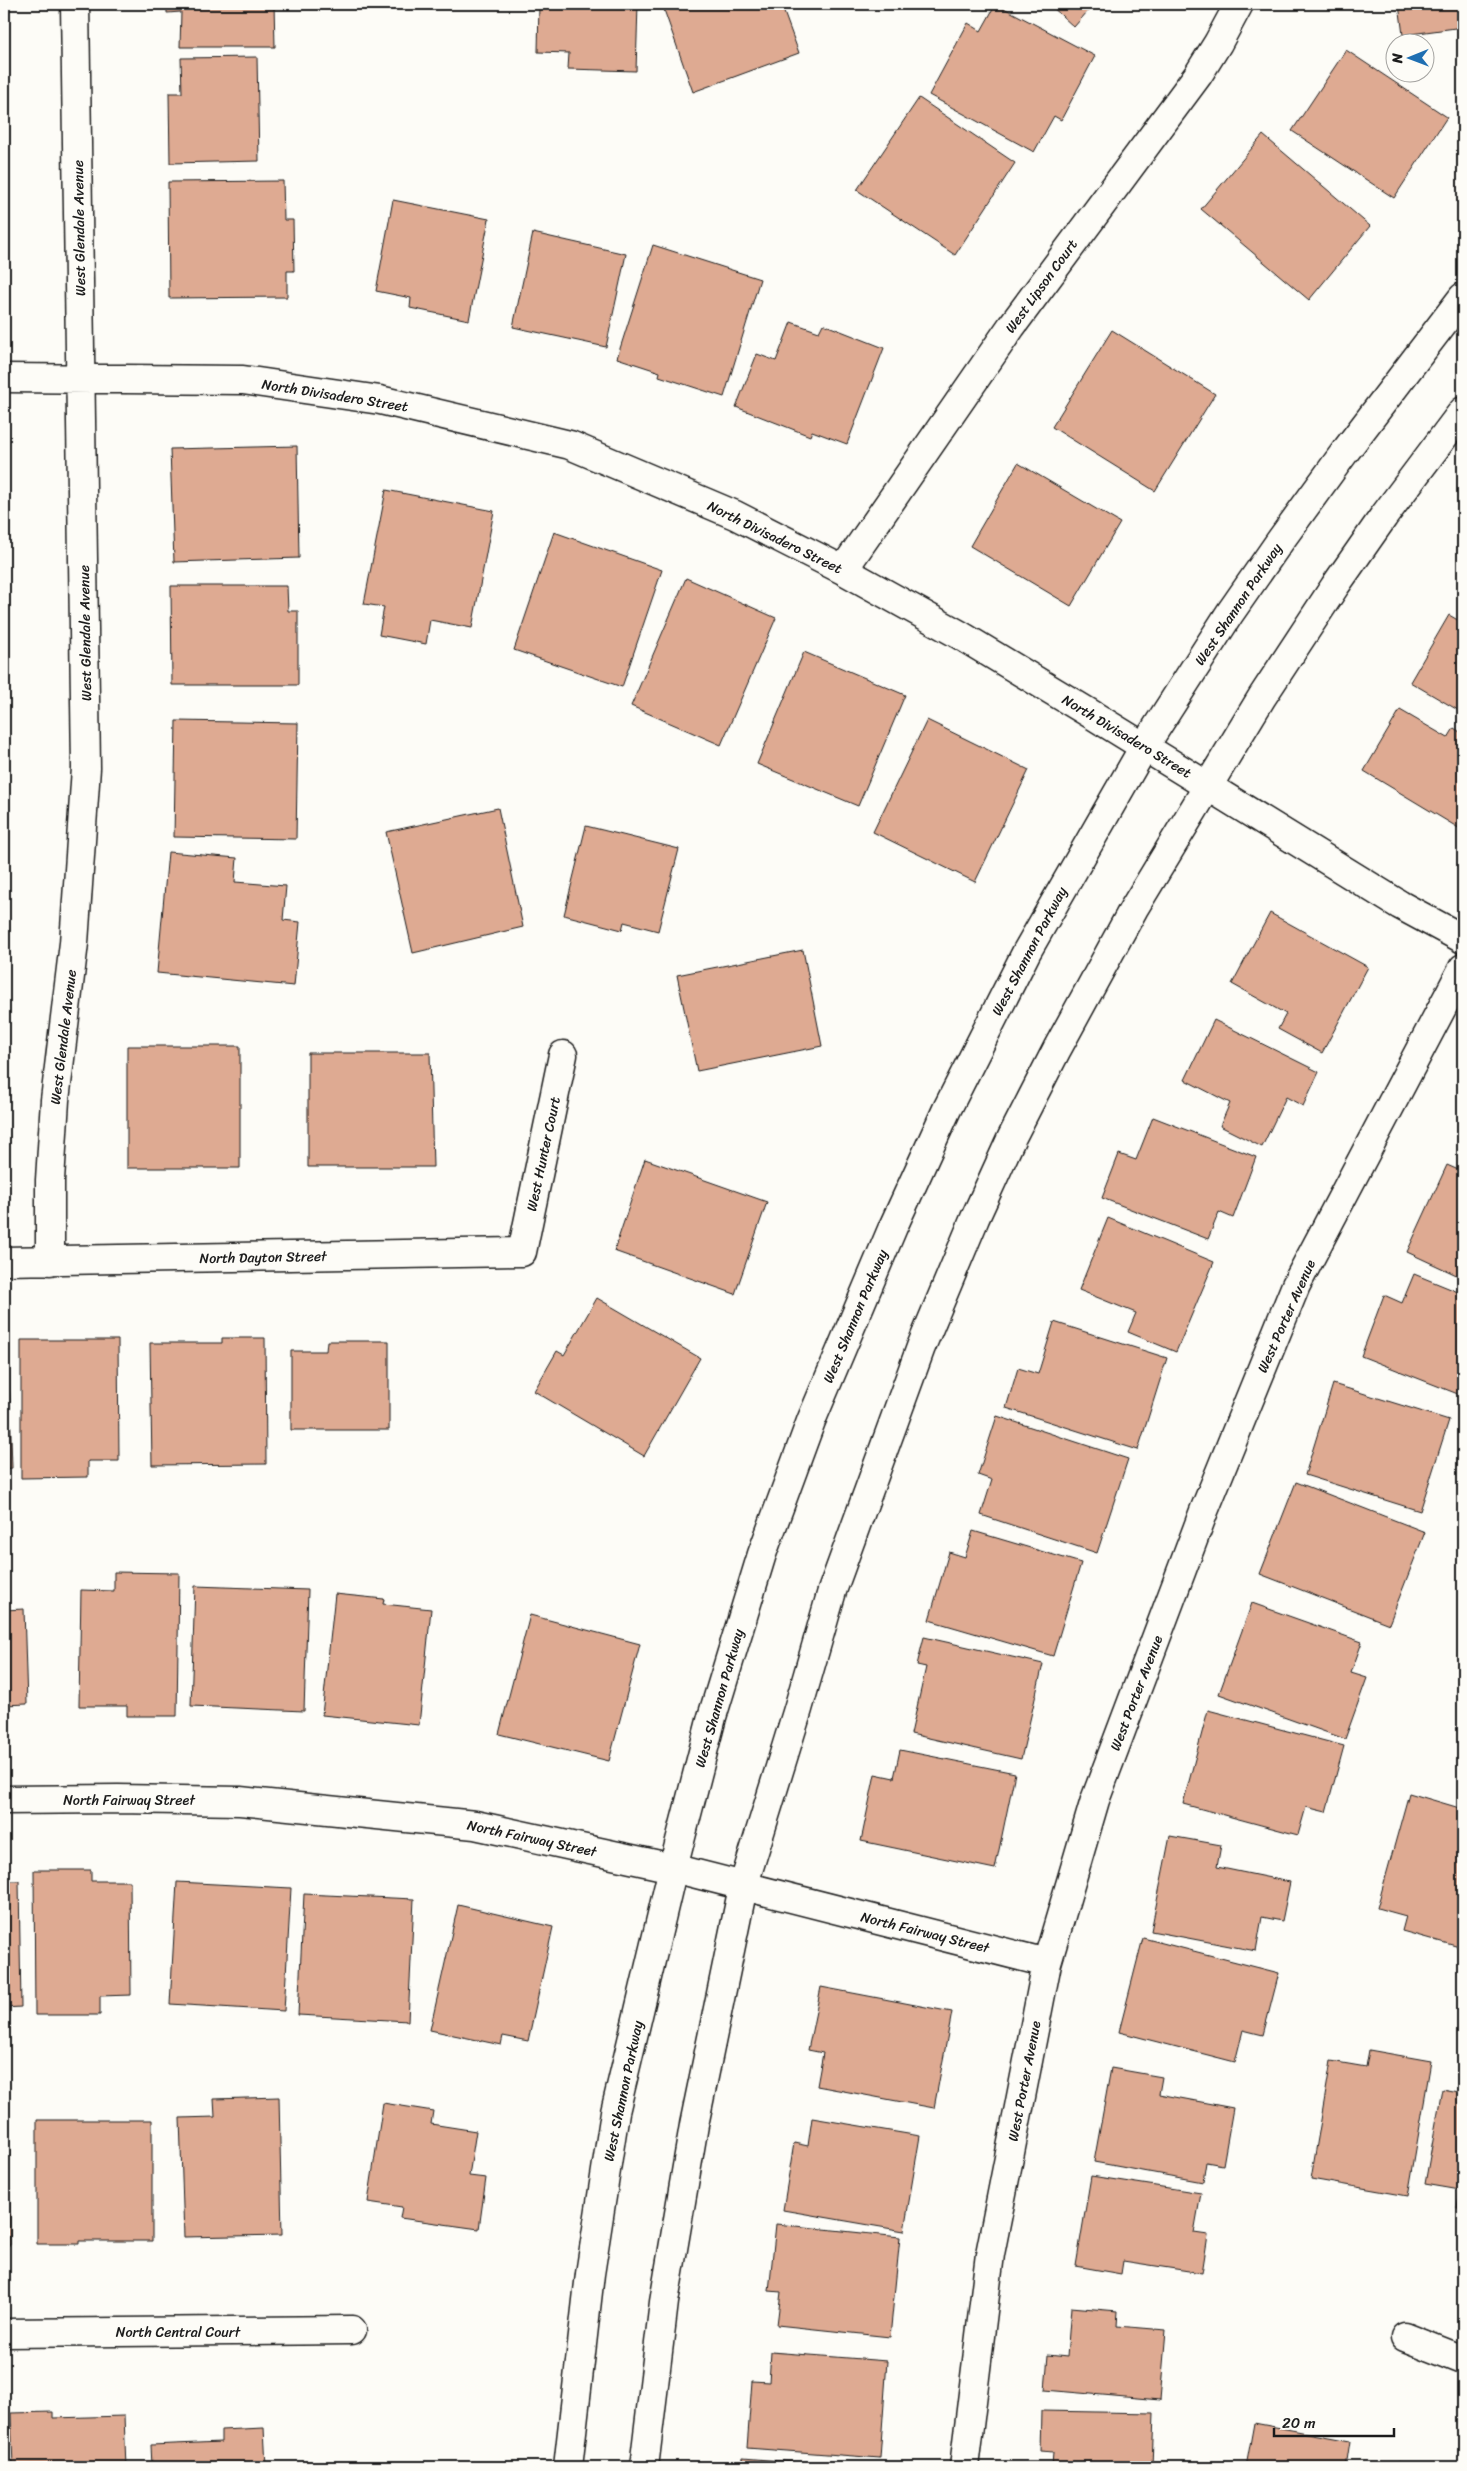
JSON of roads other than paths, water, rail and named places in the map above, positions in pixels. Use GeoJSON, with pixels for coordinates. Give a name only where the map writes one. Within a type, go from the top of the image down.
{"type":"FeatureCollection","features":[{"type":"Feature","properties":{"kind":"street","name":"West Glendale Avenue"},"geometry":{"type":"LineString","coordinates":[[50,1261],[50,1180],[55,1100],[74,943],[86,768],[82,377],[75,4]]}},
{"type":"Feature","properties":{"kind":"street","name":"West Lipson Court"},"geometry":{"type":"LineString","coordinates":[[844,570],[1011,327],[1198,75],[1218,43],[1238,4]]}},
{"type":"Feature","properties":{"kind":"street","name":"West Shannon Parkway"},"geometry":{"type":"LineString","coordinates":[[568,2467],[590,2274],[615,2112],[673,1868],[712,1716],[762,1554],[811,1421],[893,1227],[947,1109],[1027,951],[1144,747],[1230,613],[1280,541],[1349,445],[1463,297]]}},
{"type":"Feature","properties":{"kind":"street","name":"North Divisadero Street"},"geometry":{"type":"LineString","coordinates":[[4,378],[82,377],[243,380],[380,400],[570,445],[735,515],[844,570],[960,635],[1208,785],[1400,905],[1463,939]]}},
{"type":"Feature","properties":{"kind":"street"},"geometry":{"type":"LineString","coordinates":[[644,2467],[664,2302],[694,2125],[743,1887],[832,1591],[917,1357],[975,1218],[1012,1138],[1070,1025],[1134,908],[1208,785],[1341,578],[1384,516],[1463,410]]}},
{"type":"Feature","properties":{"kind":"street","name":"West Porter Avenue"},"geometry":{"type":"LineString","coordinates":[[964,2467],[990,2254],[1047,1963],[1096,1800],[1204,1511],[1296,1285],[1463,968]]}},
{"type":"Feature","properties":{"kind":"street","name":"West Hunter Court"},"geometry":{"type":"LineString","coordinates":[[522,1252],[563,1055]]}},
{"type":"Feature","properties":{"kind":"street","name":"North Dayton Street"},"geometry":{"type":"LineString","coordinates":[[4,1262],[522,1252]]}},
{"type":"Feature","properties":{"kind":"street","name":"North Fairway Street"},"geometry":{"type":"LineString","coordinates":[[4,1800],[240,1801],[356,1811],[475,1825],[673,1868],[1047,1963]]}},
{"type":"Feature","properties":{"kind":"street","name":"North Central Court"},"geometry":{"type":"LineString","coordinates":[[4,2333],[352,2330]]}},
{"type":"Feature","properties":{"kind":"street"},"geometry":{"type":"LineString","coordinates":[[1405,2337],[1463,2360]]}}]}
